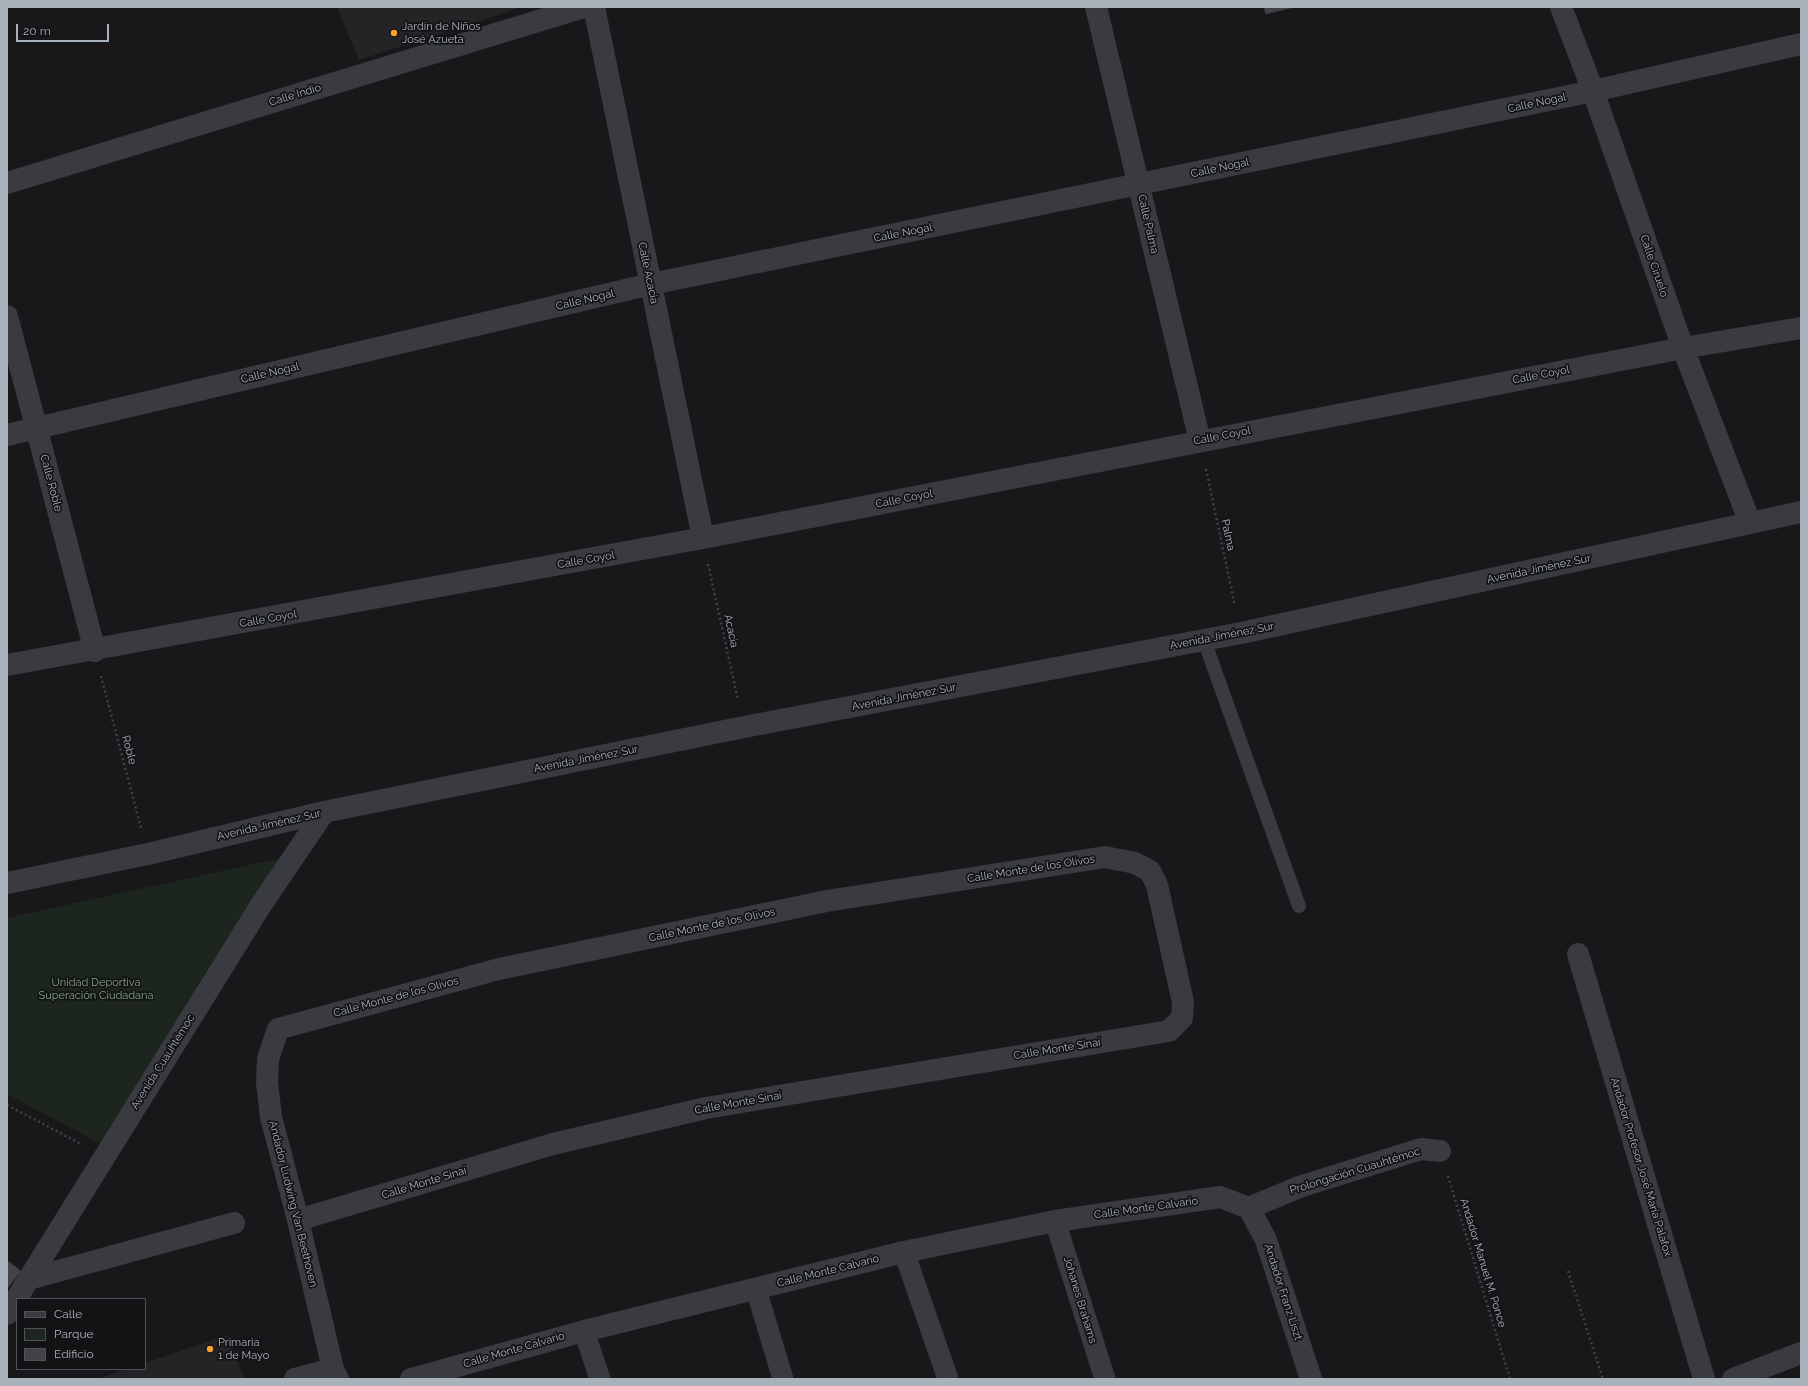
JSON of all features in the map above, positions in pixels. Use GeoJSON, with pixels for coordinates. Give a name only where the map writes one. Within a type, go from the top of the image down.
{"type":"FeatureCollection","features":[{"type":"Feature","properties":{"kind":"street","name":"Calle Indio"},"geometry":{"type":"LineString","coordinates":[[7,183],[584,7]]}},
{"type":"Feature","properties":{"kind":"street","name":"Calle Acacia"},"geometry":{"type":"LineString","coordinates":[[594,7],[703,538]]}},
{"type":"Feature","properties":{"kind":"street","name":"Calle Palma"},"geometry":{"type":"LineString","coordinates":[[1096,7],[1200,441]]}},
{"type":"Feature","properties":{"kind":"street","name":"Calle Ciruelo"},"geometry":{"type":"LineString","coordinates":[[1561,7],[1593,91],[1683,348],[1750,523]]}},
{"type":"Feature","properties":{"kind":"street","name":"Calle Nogal"},"geometry":{"type":"LineString","coordinates":[[7,435],[651,284],[1593,91],[1801,44]]}},
{"type":"Feature","properties":{"kind":"street","name":"Calle Roble"},"geometry":{"type":"LineString","coordinates":[[7,316],[95,650]]}},
{"type":"Feature","properties":{"kind":"street","name":"Calle Coyol"},"geometry":{"type":"LineString","coordinates":[[7,665],[703,538],[1683,348],[1801,328]]}},
{"type":"Feature","properties":{"kind":"street","name":"Avenida Jiménez Sur"},"geometry":{"type":"LineString","coordinates":[[7,883],[148,854],[324,812],[744,727],[1241,633],[1801,512]]}},
{"type":"Feature","properties":{"kind":"street","name":"Avenida Cuauhtémoc"},"geometry":{"type":"LineString","coordinates":[[17,1298],[261,905],[324,812]]}},
{"type":"Feature","properties":{"kind":"street","name":"Calle Monte de los Olivos"},"geometry":{"type":"LineString","coordinates":[[278,1028],[500,969],[827,901],[1104,857],[1135,863],[1150,871],[1157,885],[1183,1002],[1182,1018]]}},
{"type":"Feature","properties":{"kind":"street","name":"Andador Profesor José María Palafox"},"geometry":{"type":"LineString","coordinates":[[1578,954],[1704,1379]]}},
{"type":"Feature","properties":{"kind":"street","name":"Calle Monte Sinaí"},"geometry":{"type":"LineString","coordinates":[[298,1220],[553,1144],[706,1108],[1169,1031],[1182,1018]]}},
{"type":"Feature","properties":{"kind":"street","name":"Andador Ludwing Van Beethoven"},"geometry":{"type":"LineString","coordinates":[[278,1028],[268,1059],[266,1083],[271,1117],[298,1220],[335,1374]]}},
{"type":"Feature","properties":{"kind":"street","name":"Prolongación Cuauhtémoc"},"geometry":{"type":"LineString","coordinates":[[1249,1208],[1299,1186],[1421,1149],[1440,1151]]}},
{"type":"Feature","properties":{"kind":"street","name":"Calle Monte Calvario"},"geometry":{"type":"LineString","coordinates":[[411,1379],[584,1331],[904,1252],[1056,1221],[1220,1197],[1249,1208]]}},
{"type":"Feature","properties":{"kind":"street","name":"Andador Franz Liszt"},"geometry":{"type":"LineString","coordinates":[[1249,1208],[1266,1240],[1311,1379]]}},
{"type":"Feature","properties":{"kind":"street","name":"Johanes Brahams"},"geometry":{"type":"LineString","coordinates":[[1056,1221],[1105,1379]]}},
{"type":"Feature","properties":{"kind":"street"},"geometry":{"type":"LineString","coordinates":[[29,1280],[234,1223]]}},
{"type":"Feature","properties":{"kind":"street"},"geometry":{"type":"LineString","coordinates":[[904,1252],[948,1379]]}},
{"type":"Feature","properties":{"kind":"street"},"geometry":{"type":"LineString","coordinates":[[756,1289],[783,1379]]}},
{"type":"Feature","properties":{"kind":"street","name":"Avenida Cuauhtémoc"},"geometry":{"type":"LineString","coordinates":[[7,1314],[16,1300]]}},
{"type":"Feature","properties":{"kind":"street"},"geometry":{"type":"LineString","coordinates":[[584,1331],[600,1379]]}},
{"type":"Feature","properties":{"kind":"street"},"geometry":{"type":"LineString","coordinates":[[1733,1379],[1801,1353]]}},
{"type":"Feature","properties":{"kind":"street"},"geometry":{"type":"LineString","coordinates":[[295,1379],[335,1374]]}},
{"type":"Feature","properties":{"kind":"lane"},"geometry":{"type":"LineString","coordinates":[[1204,640],[1299,906]]}},
{"type":"Feature","properties":{"kind":"path","name":"Palma"},"geometry":{"type":"LineString","coordinates":[[1200,441],[1241,633]]}},
{"type":"Feature","properties":{"kind":"path","name":"Acacia"},"geometry":{"type":"LineString","coordinates":[[703,538],[744,727]]}},
{"type":"Feature","properties":{"kind":"path","name":"Roble"},"geometry":{"type":"LineString","coordinates":[[95,650],[148,854]]}},
{"type":"Feature","properties":{"kind":"path"},"geometry":{"type":"LineString","coordinates":[[7,1105],[105,1157]]}},
{"type":"Feature","properties":{"kind":"path","name":"Andador Manuel M. Ponce"},"geometry":{"type":"LineString","coordinates":[[1440,1151],[1510,1379]]}},
{"type":"Feature","properties":{"kind":"path"},"geometry":{"type":"LineString","coordinates":[[1568,1271],[1603,1379]]}},
{"type":"Feature","properties":{"kind":"shaded area","name":"Jardín de Niños José Azueta"},"geometry":{"type":"Polygon","coordinates":[[[337,7],[522,7],[359,60],[337,7]]]}},
{"type":"Feature","properties":{"kind":"shaded area","name":"Primaria 1 de Mayo"},"geometry":{"type":"Polygon","coordinates":[[[228,1335],[244,1379],[97,1379],[124,1370],[146,1370],[146,1363],[228,1335]]]}},
{"type":"Feature","properties":{"kind":"green space","name":"Unidad Deportiva Superación Ciudadana"},"geometry":{"type":"Polygon","coordinates":[[[281,858],[103,1145],[7,1094],[7,918],[281,858]]]}},
{"type":"Feature","properties":{"kind":"building"},"geometry":{"type":"Polygon","coordinates":[[[1264,7],[1295,7],[1266,14],[1264,7]]]}},
{"type":"Feature","properties":{"kind":"building"},"geometry":{"type":"Polygon","coordinates":[[[7,1260],[21,1271],[7,1289],[7,1260]]]}},
{"type":"Feature","properties":{"kind":"place","name":"Jardín de Niños José Azueta"},"geometry":{"type":"Point","coordinates":[394,33]}},
{"type":"Feature","properties":{"kind":"place","name":"Primaria 1 de Mayo"},"geometry":{"type":"Point","coordinates":[210,1349]}}]}
